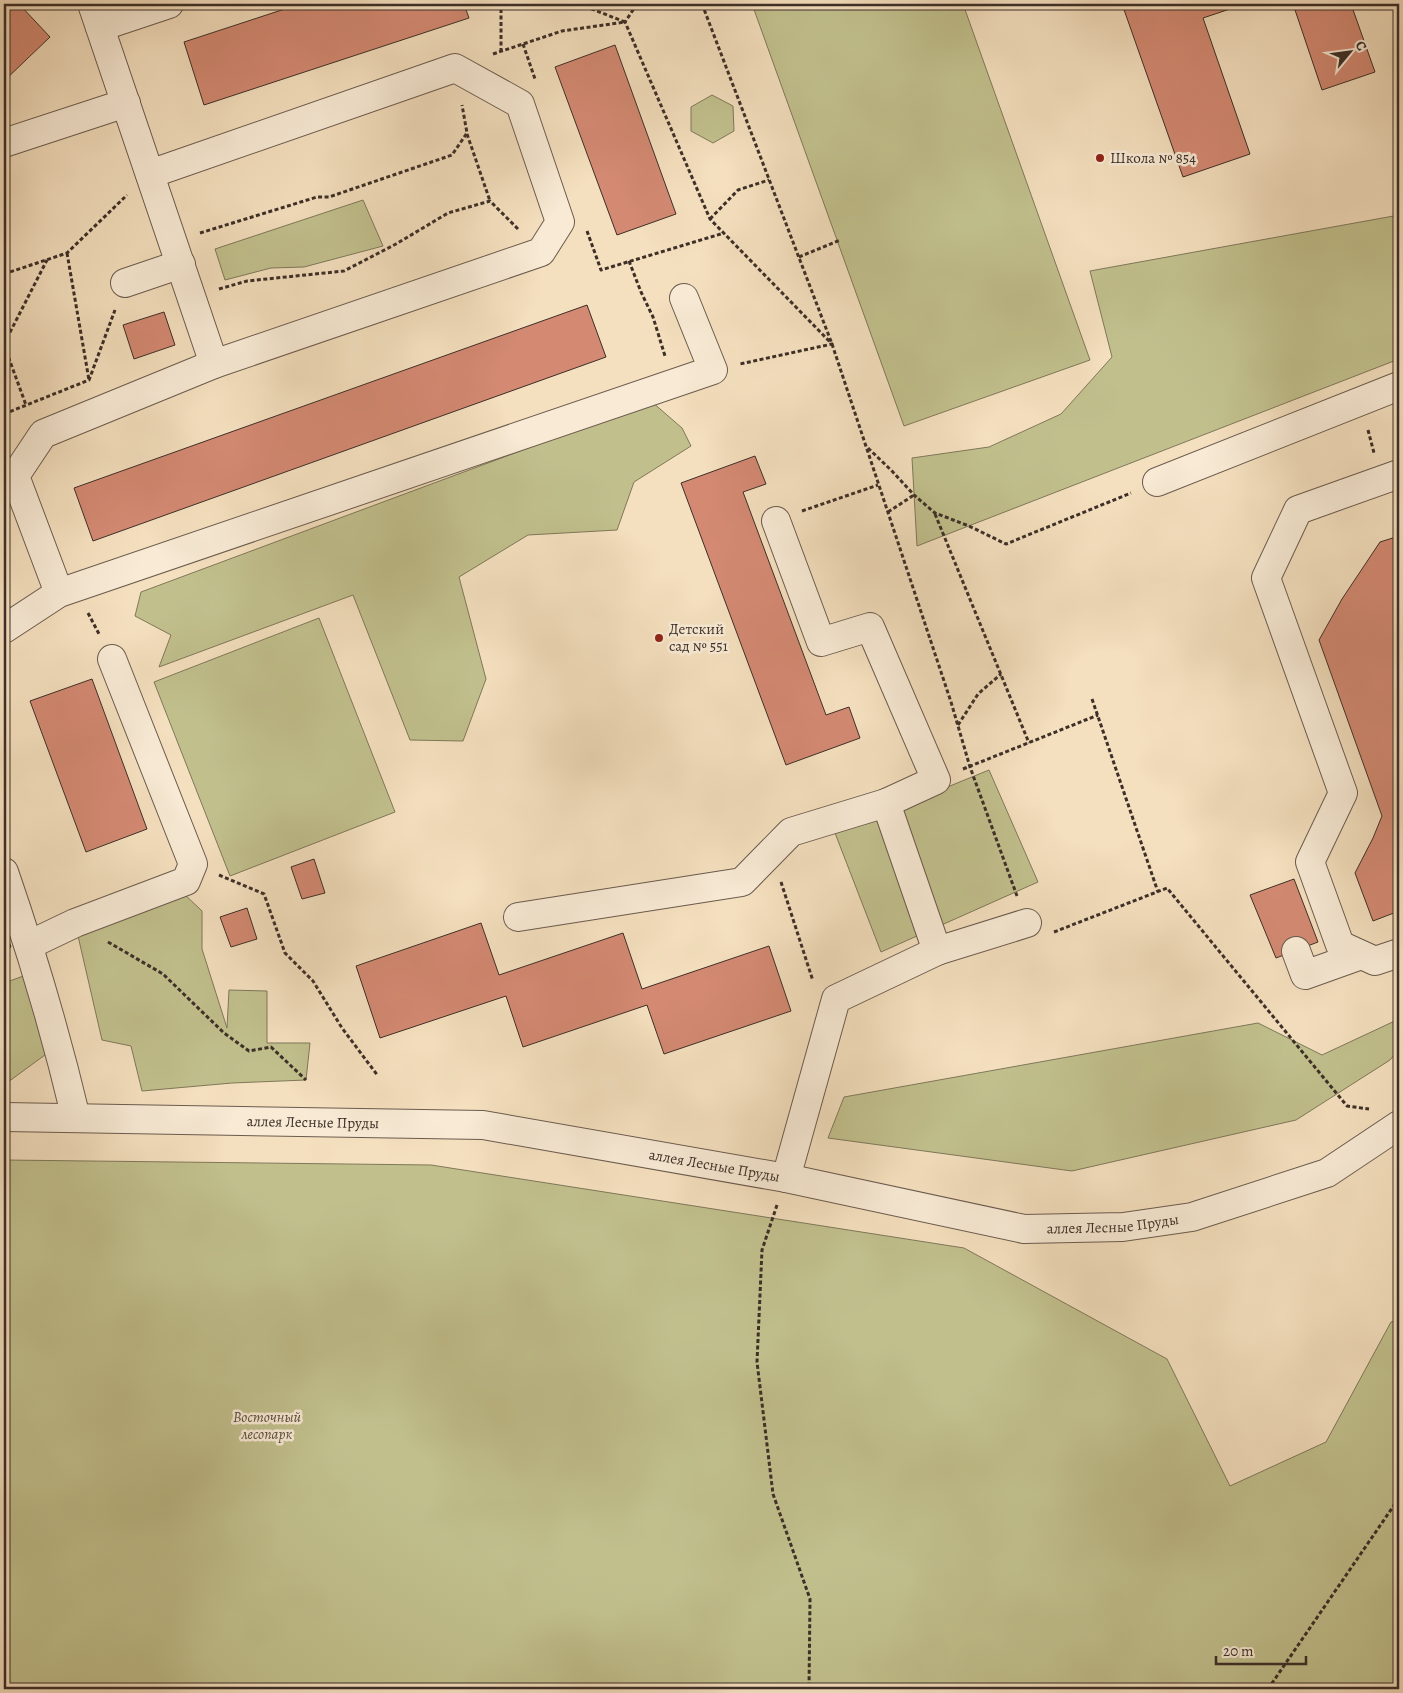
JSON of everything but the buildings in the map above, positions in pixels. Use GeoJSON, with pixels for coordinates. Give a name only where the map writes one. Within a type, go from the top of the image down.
{"type":"FeatureCollection","features":[{"type":"Feature","properties":{"kind":"street"},"geometry":{"type":"LineString","coordinates":[[169,4],[96,15],[214,364]]}},
{"type":"Feature","properties":{"kind":"street"},"geometry":{"type":"LineString","coordinates":[[66,590],[10,478],[43,434],[214,364],[541,252],[560,222],[520,104],[455,68],[150,174]]}},
{"type":"Feature","properties":{"kind":"street"},"geometry":{"type":"LineString","coordinates":[[4,143],[126,103]]}},
{"type":"Feature","properties":{"kind":"street"},"geometry":{"type":"LineString","coordinates":[[125,283],[177,253]]}},
{"type":"Feature","properties":{"kind":"street"},"geometry":{"type":"LineString","coordinates":[[4,629],[66,590],[713,370],[684,298]]}},
{"type":"Feature","properties":{"kind":"street"},"geometry":{"type":"LineString","coordinates":[[1157,482],[1399,386]]}},
{"type":"Feature","properties":{"kind":"street"},"geometry":{"type":"LineString","coordinates":[[1391,477],[1298,510],[1266,578],[1343,793],[1310,862],[1340,945],[1375,962],[1399,953]]}},
{"type":"Feature","properties":{"kind":"street"},"geometry":{"type":"LineString","coordinates":[[518,917],[742,882],[791,832],[886,803],[936,780],[870,627],[821,642],[776,521]]}},
{"type":"Feature","properties":{"kind":"street"},"geometry":{"type":"LineString","coordinates":[[29,945],[75,923],[186,881],[192,864],[112,659]]}},
{"type":"Feature","properties":{"kind":"street"},"geometry":{"type":"LineString","coordinates":[[886,803],[937,951]]}},
{"type":"Feature","properties":{"kind":"street"},"geometry":{"type":"LineString","coordinates":[[4,872],[29,945],[76,1118]]}},
{"type":"Feature","properties":{"kind":"street"},"geometry":{"type":"LineString","coordinates":[[786,1178],[836,999],[937,951],[1027,923]]}},
{"type":"Feature","properties":{"kind":"street"},"geometry":{"type":"LineString","coordinates":[[1296,951],[1304,975],[1361,955]]}},
{"type":"Feature","properties":{"kind":"street","name":"аллея Лесные Пруды"},"geometry":{"type":"LineString","coordinates":[[4,1117],[483,1125],[786,1178],[1024,1229],[1123,1227],[1192,1217],[1327,1173],[1399,1125]]}},
{"type":"Feature","properties":{"kind":"path"},"geometry":{"type":"LineString","coordinates":[[501,4],[501,52]]}},
{"type":"Feature","properties":{"kind":"path"},"geometry":{"type":"LineString","coordinates":[[579,4],[625,22],[710,219],[832,344]]}},
{"type":"Feature","properties":{"kind":"path"},"geometry":{"type":"LineString","coordinates":[[541,252],[490,201],[467,133],[455,68],[562,30],[625,22],[637,4]]}},
{"type":"Feature","properties":{"kind":"path"},"geometry":{"type":"LineString","coordinates":[[702,4],[832,344],[958,725],[970,767],[1027,923]]}},
{"type":"Feature","properties":{"kind":"path"},"geometry":{"type":"LineString","coordinates":[[177,253],[317,197],[329,197],[452,155],[467,133]]}},
{"type":"Feature","properties":{"kind":"path"},"geometry":{"type":"LineString","coordinates":[[4,274],[67,252],[150,174]]}},
{"type":"Feature","properties":{"kind":"path"},"geometry":{"type":"LineString","coordinates":[[710,219],[738,190],[769,180]]}},
{"type":"Feature","properties":{"kind":"path"},"geometry":{"type":"LineString","coordinates":[[192,297],[248,281],[344,270],[396,244],[448,213],[490,201]]}},
{"type":"Feature","properties":{"kind":"path"},"geometry":{"type":"LineString","coordinates":[[590,238],[601,270],[724,233]]}},
{"type":"Feature","properties":{"kind":"path"},"geometry":{"type":"LineString","coordinates":[[799,257],[840,240]]}},
{"type":"Feature","properties":{"kind":"path"},"geometry":{"type":"LineString","coordinates":[[67,252],[89,380]]}},
{"type":"Feature","properties":{"kind":"path"},"geometry":{"type":"LineString","coordinates":[[43,434],[26,405],[4,344],[47,259]]}},
{"type":"Feature","properties":{"kind":"path"},"geometry":{"type":"LineString","coordinates":[[629,261],[640,292],[653,317],[674,384]]}},
{"type":"Feature","properties":{"kind":"path"},"geometry":{"type":"LineString","coordinates":[[4,414],[89,380],[125,283]]}},
{"type":"Feature","properties":{"kind":"path"},"geometry":{"type":"LineString","coordinates":[[713,370],[832,344]]}},
{"type":"Feature","properties":{"kind":"path"},"geometry":{"type":"LineString","coordinates":[[1359,402],[1391,477]]}},
{"type":"Feature","properties":{"kind":"path"},"geometry":{"type":"LineString","coordinates":[[866,446],[892,470],[914,495],[935,513],[969,526],[1006,544],[1157,482]]}},
{"type":"Feature","properties":{"kind":"path"},"geometry":{"type":"LineString","coordinates":[[776,521],[878,485]]}},
{"type":"Feature","properties":{"kind":"path"},"geometry":{"type":"LineString","coordinates":[[888,512],[914,495]]}},
{"type":"Feature","properties":{"kind":"path"},"geometry":{"type":"LineString","coordinates":[[935,513],[1029,743]]}},
{"type":"Feature","properties":{"kind":"path"},"geometry":{"type":"LineString","coordinates":[[66,590],[112,659]]}},
{"type":"Feature","properties":{"kind":"path"},"geometry":{"type":"LineString","coordinates":[[958,725],[978,694],[1001,674]]}},
{"type":"Feature","properties":{"kind":"path"},"geometry":{"type":"LineString","coordinates":[[1092,699],[1158,892]]}},
{"type":"Feature","properties":{"kind":"path"},"geometry":{"type":"LineString","coordinates":[[970,767],[1098,715]]}},
{"type":"Feature","properties":{"kind":"path"},"geometry":{"type":"LineString","coordinates":[[772,852],[828,1026]]}},
{"type":"Feature","properties":{"kind":"path"},"geometry":{"type":"LineString","coordinates":[[192,864],[264,894],[285,953],[313,981],[342,1028],[378,1076]]}},
{"type":"Feature","properties":{"kind":"path"},"geometry":{"type":"LineString","coordinates":[[1167,888],[1347,1106]]}},
{"type":"Feature","properties":{"kind":"path"},"geometry":{"type":"LineString","coordinates":[[75,923],[163,974],[224,1034],[249,1051],[272,1047],[306,1080]]}},
{"type":"Feature","properties":{"kind":"path"},"geometry":{"type":"LineString","coordinates":[[786,1178],[762,1250],[757,1362],[773,1494],[810,1599],[809,1689]]}},
{"type":"Feature","properties":{"kind":"path"},"geometry":{"type":"LineString","coordinates":[[1268,1689],[1399,1498]]}},
{"type":"Feature","properties":{"kind":"green space"},"geometry":{"type":"Polygon","coordinates":[[[752,4],[963,4],[1090,360],[904,426],[752,4]]]}},
{"type":"Feature","properties":{"kind":"green space"},"geometry":{"type":"Polygon","coordinates":[[[712,95],[733,106],[734,131],[713,143],[691,131],[691,107],[712,95]]]}},
{"type":"Feature","properties":{"kind":"green space"},"geometry":{"type":"Polygon","coordinates":[[[363,200],[383,246],[304,267],[271,268],[225,280],[215,249],[363,200]]]}},
{"type":"Feature","properties":{"kind":"green space"},"geometry":{"type":"Polygon","coordinates":[[[1399,215],[1399,359],[917,546],[912,458],[989,447],[1061,414],[1112,357],[1090,271],[1399,215]]]}},
{"type":"Feature","properties":{"kind":"green space"},"geometry":{"type":"Polygon","coordinates":[[[652,402],[682,428],[691,446],[634,482],[617,530],[528,535],[459,577],[486,679],[463,741],[410,740],[353,595],[159,667],[171,635],[135,616],[141,592],[652,402]]]}},
{"type":"Feature","properties":{"kind":"green space"},"geometry":{"type":"Polygon","coordinates":[[[319,618],[395,812],[230,876],[154,682],[319,618]]]}},
{"type":"Feature","properties":{"kind":"green space"},"geometry":{"type":"Polygon","coordinates":[[[989,770],[1038,882],[881,952],[835,833],[989,770]]]}},
{"type":"Feature","properties":{"kind":"green space"},"geometry":{"type":"Polygon","coordinates":[[[181,891],[202,911],[202,949],[227,1028],[229,990],[267,991],[267,1043],[310,1043],[306,1080],[232,1083],[142,1091],[131,1046],[102,1040],[75,923],[181,891]]]}},
{"type":"Feature","properties":{"kind":"green space"},"geometry":{"type":"Polygon","coordinates":[[[29,974],[49,1052],[4,1085],[4,983],[29,974]]]}},
{"type":"Feature","properties":{"kind":"green space"},"geometry":{"type":"Polygon","coordinates":[[[1399,1019],[1399,1049],[1390,1060],[1296,1120],[1072,1171],[828,1138],[844,1097],[1258,1023],[1322,1055],[1399,1019]]]}},
{"type":"Feature","properties":{"kind":"green space","name":"Восточный лесопарк"},"geometry":{"type":"Polygon","coordinates":[[[4,1160],[431,1165],[964,1248],[1167,1359],[1230,1486],[1326,1442],[1391,1322],[1399,1320],[1399,1689],[4,1689],[4,1160]]]}},
{"type":"Feature","properties":{"kind":"place","name":"Школа № 854"},"geometry":{"type":"Point","coordinates":[1100,158]}},
{"type":"Feature","properties":{"kind":"place","name":"Детский сад № 551"},"geometry":{"type":"Point","coordinates":[659,638]}}]}
